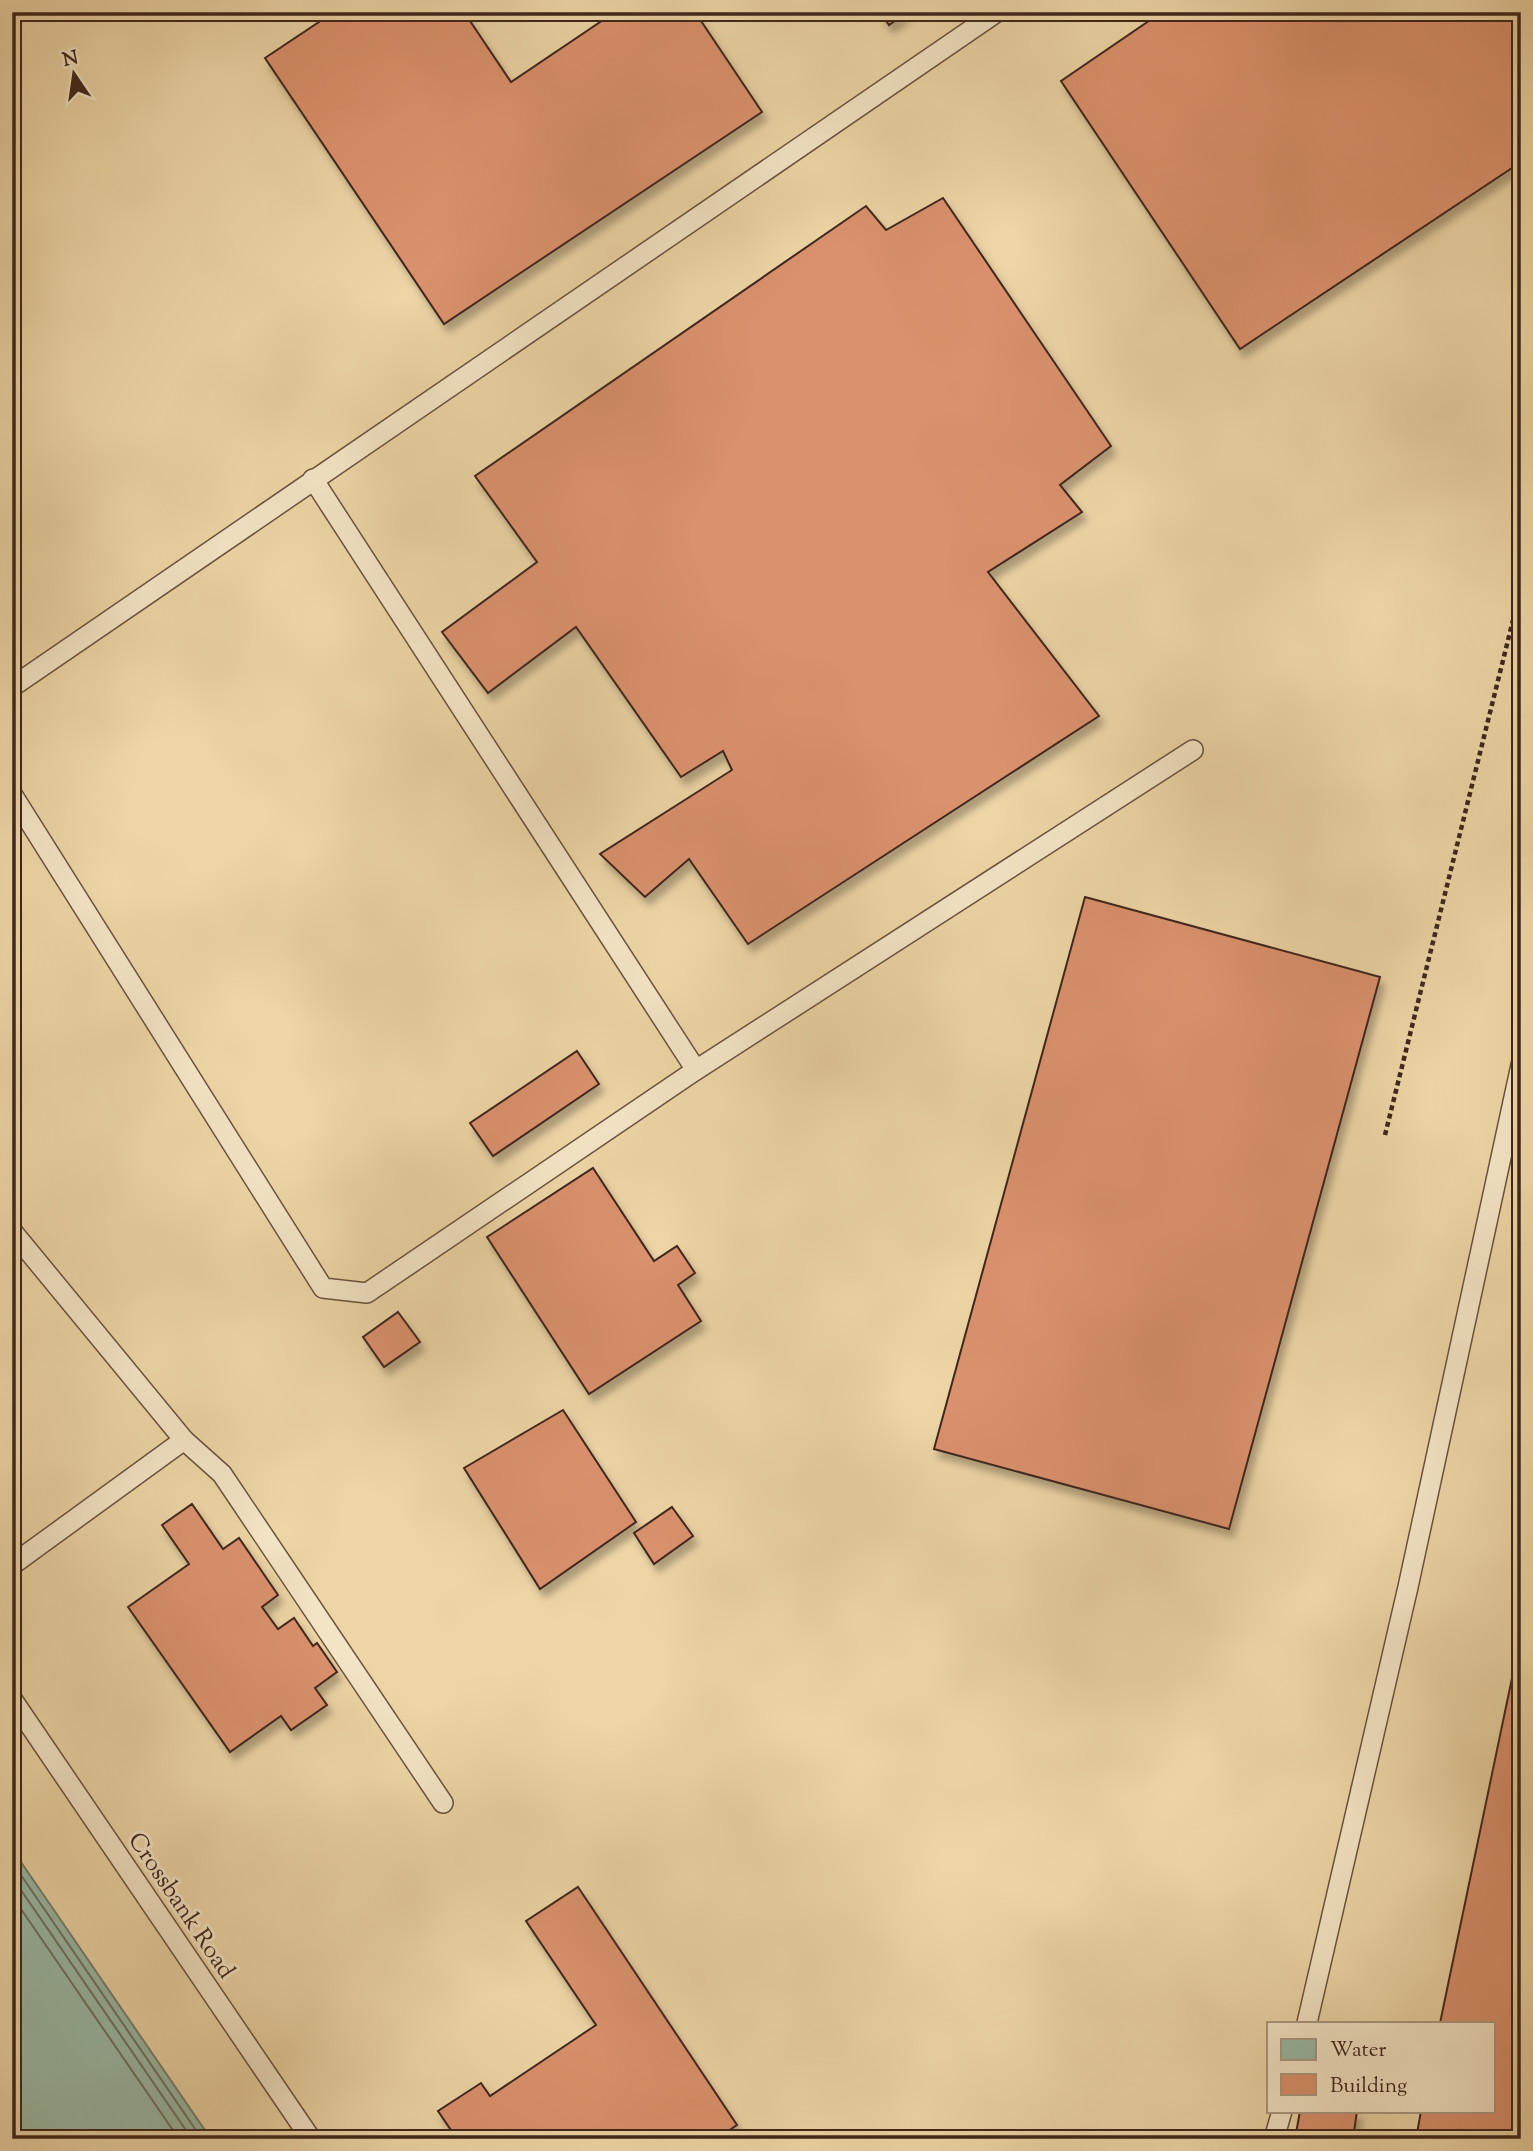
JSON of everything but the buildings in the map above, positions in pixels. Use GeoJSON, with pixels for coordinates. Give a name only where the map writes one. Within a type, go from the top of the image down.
{"type":"FeatureCollection","features":[{"type":"Feature","properties":{"kind":"lane"},"geometry":{"type":"LineString","coordinates":[[12,687],[998,12]]}},
{"type":"Feature","properties":{"kind":"lane"},"geometry":{"type":"LineString","coordinates":[[313,479],[696,1070]]}},
{"type":"Feature","properties":{"kind":"lane"},"geometry":{"type":"LineString","coordinates":[[12,794],[323,1288],[366,1293],[696,1070],[1193,750]]}},
{"type":"Feature","properties":{"kind":"lane"},"geometry":{"type":"LineString","coordinates":[[1307,2022],[1408,1587],[1521,1065]]}},
{"type":"Feature","properties":{"kind":"lane"},"geometry":{"type":"LineString","coordinates":[[12,1231],[184,1440],[222,1474],[443,1802]]}},
{"type":"Feature","properties":{"kind":"lane"},"geometry":{"type":"LineString","coordinates":[[12,1565],[184,1440]]}},
{"type":"Feature","properties":{"kind":"lane","name":"Crossbank Road"},"geometry":{"type":"LineString","coordinates":[[12,1699],[311,2139]]}},
{"type":"Feature","properties":{"kind":"lane"},"geometry":{"type":"LineString","coordinates":[[1274,2139],[1282,2112]]}},
{"type":"Feature","properties":{"kind":"path"},"geometry":{"type":"LineString","coordinates":[[1385,1135],[1521,588]]}},
{"type":"Feature","properties":{"kind":"water"},"geometry":{"type":"Polygon","coordinates":[[[12,1849],[211,2139],[12,2139],[12,1849]]]}}]}
